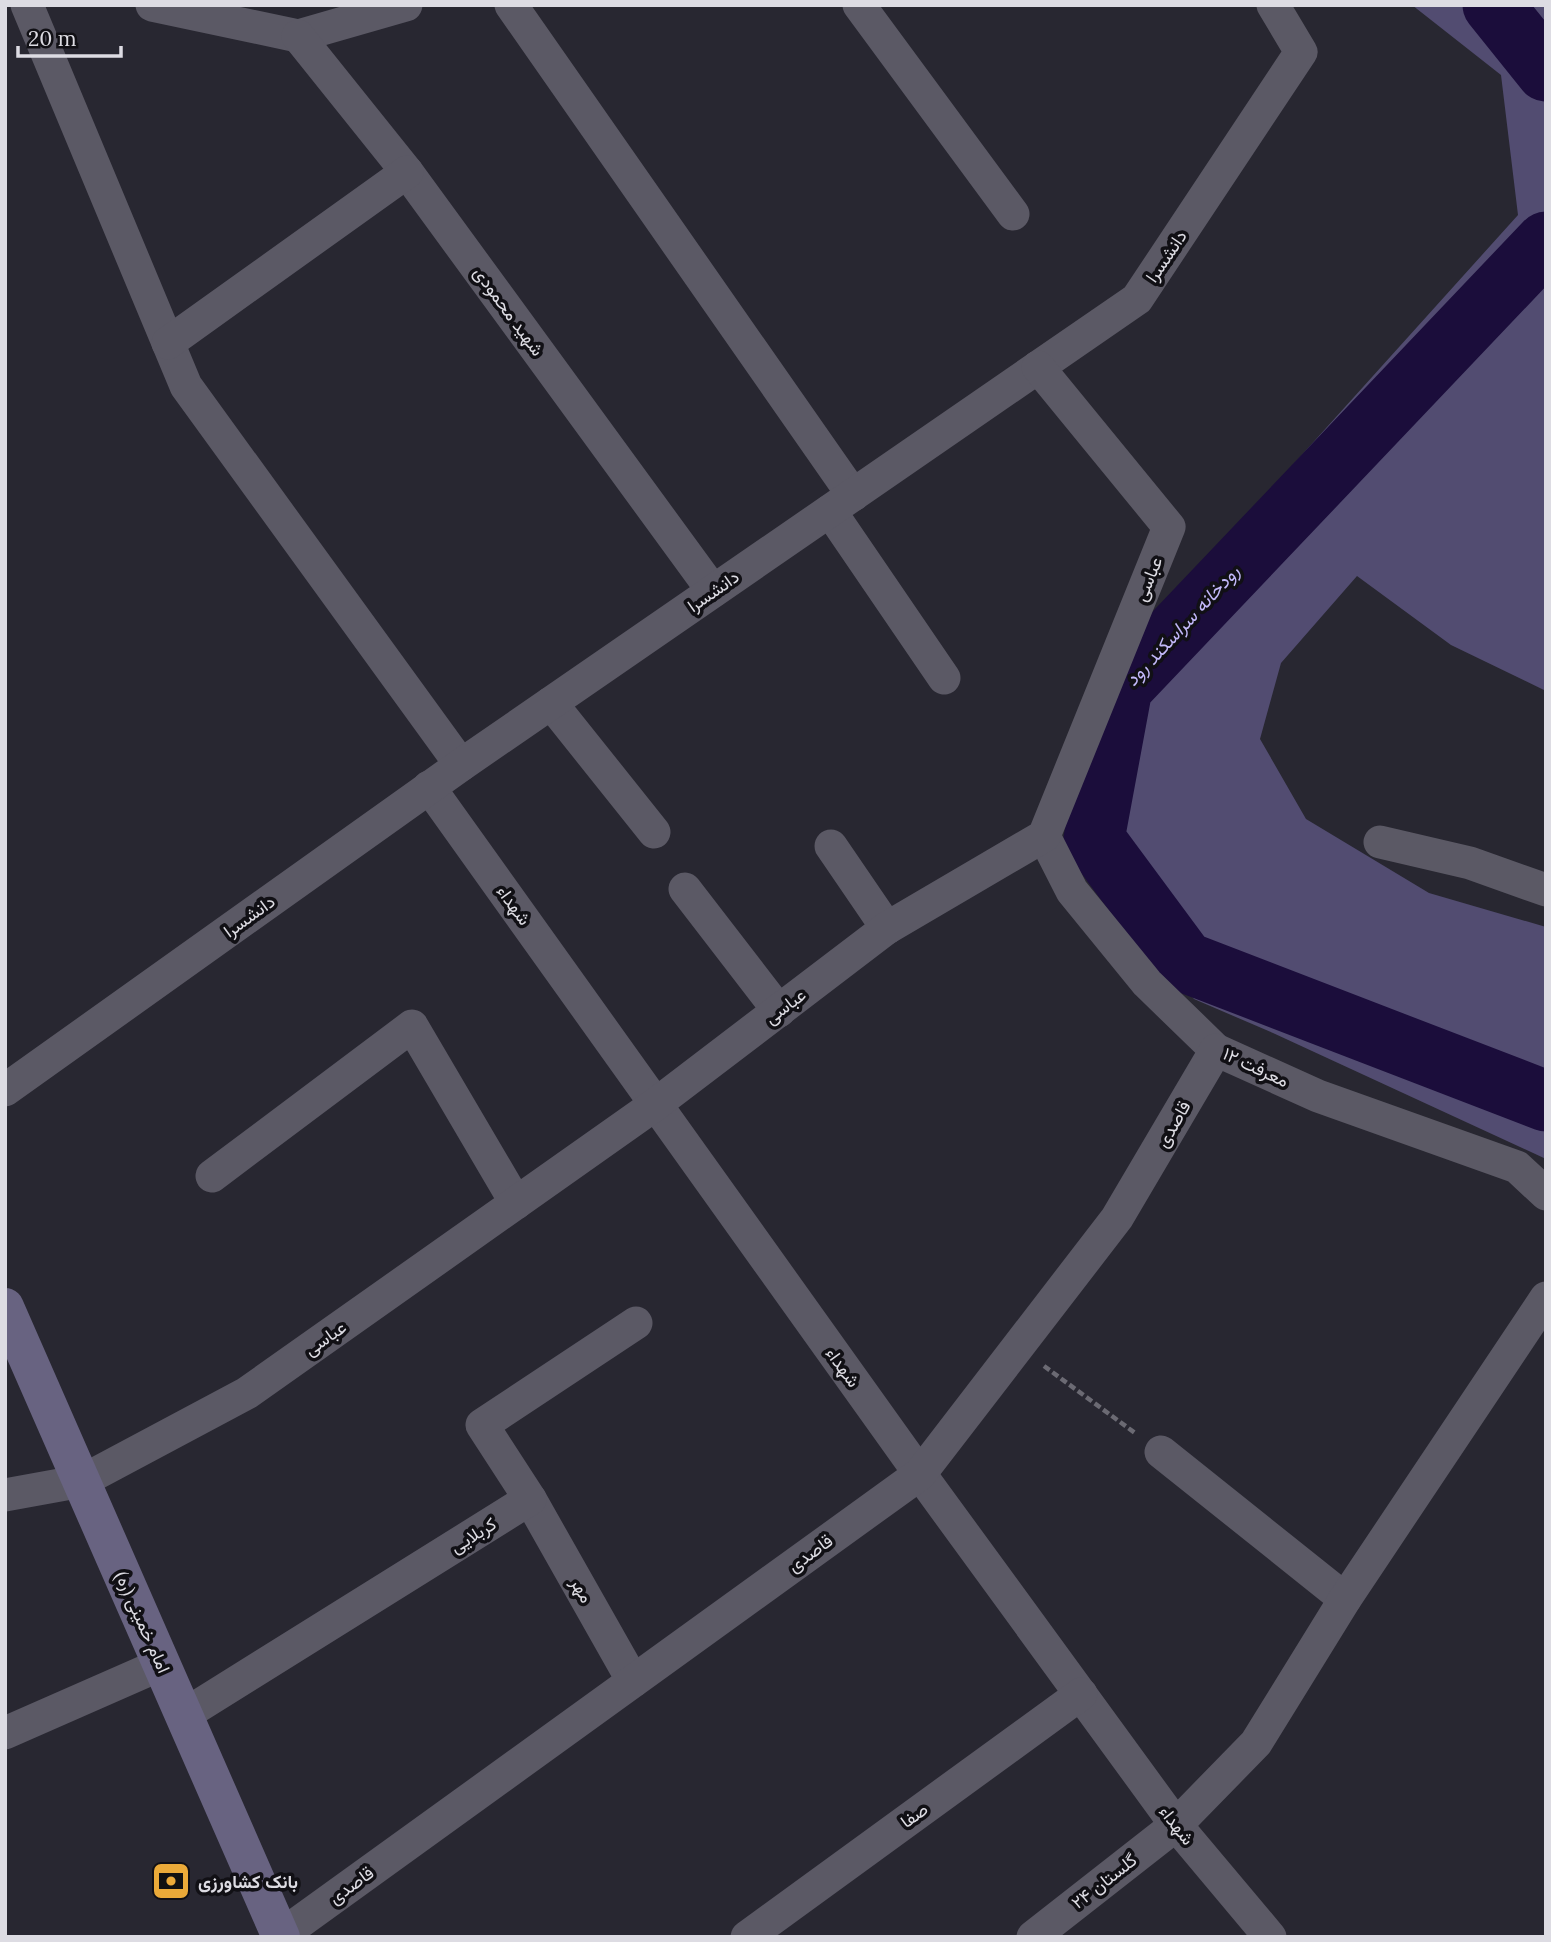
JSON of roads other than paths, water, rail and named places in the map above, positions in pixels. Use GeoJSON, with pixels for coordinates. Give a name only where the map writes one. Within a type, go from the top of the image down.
{"type":"FeatureCollection","features":[{"type":"Feature","properties":{"kind":"main road","name":"امام خمینی (ره)"},"geometry":{"type":"LineString","coordinates":[[5,1307],[281,1936]]}},
{"type":"Feature","properties":{"kind":"street"},"geometry":{"type":"LineString","coordinates":[[27,5],[186,386],[461,765]]}},
{"type":"Feature","properties":{"kind":"street"},"geometry":{"type":"LineString","coordinates":[[152,5],[298,36],[406,5]]}},
{"type":"Feature","properties":{"kind":"street"},"geometry":{"type":"LineString","coordinates":[[511,5],[842,503],[944,678]]}},
{"type":"Feature","properties":{"kind":"street"},"geometry":{"type":"LineString","coordinates":[[859,5],[1013,214]]}},
{"type":"Feature","properties":{"kind":"street","name":"دانشسرا"},"geometry":{"type":"LineString","coordinates":[[5,1090],[429,787],[1137,299],[1301,52],[1273,5]]}},
{"type":"Feature","properties":{"kind":"street","name":"شهید محمودی"},"geometry":{"type":"LineString","coordinates":[[298,36],[407,172],[713,591]]}},
{"type":"Feature","properties":{"kind":"street"},"geometry":{"type":"LineString","coordinates":[[168,343],[407,172]]}},
{"type":"Feature","properties":{"kind":"street","name":"عباسی"},"geometry":{"type":"LineString","coordinates":[[5,1495],[82,1481],[247,1393],[656,1104],[887,929],[1044,836],[1169,527],[1038,368]]}},
{"type":"Feature","properties":{"kind":"street"},"geometry":{"type":"LineString","coordinates":[[551,702],[654,832]]}},
{"type":"Feature","properties":{"kind":"street","name":"شهداء"},"geometry":{"type":"LineString","coordinates":[[429,787],[920,1474],[1176,1825],[1270,1937]]}},
{"type":"Feature","properties":{"kind":"street","name":"معرفت ۱۲"},"geometry":{"type":"LineString","coordinates":[[1044,836],[1072,891],[1147,983],[1216,1050],[1318,1096],[1517,1167],[1546,1194]]}},
{"type":"Feature","properties":{"kind":"street"},"geometry":{"type":"LineString","coordinates":[[1380,842],[1470,863],[1546,890]]}},
{"type":"Feature","properties":{"kind":"street"},"geometry":{"type":"LineString","coordinates":[[831,846],[887,929]]}},
{"type":"Feature","properties":{"kind":"street"},"geometry":{"type":"LineString","coordinates":[[685,889],[779,1011]]}},
{"type":"Feature","properties":{"kind":"street"},"geometry":{"type":"LineString","coordinates":[[212,1176],[412,1026],[516,1203]]}},
{"type":"Feature","properties":{"kind":"street","name":"قاصدی"},"geometry":{"type":"LineString","coordinates":[[281,1936],[920,1474],[1117,1218],[1216,1050]]}},
{"type":"Feature","properties":{"kind":"street","name":"گلستان ۲۴"},"geometry":{"type":"LineString","coordinates":[[1032,1937],[1176,1825],[1256,1744],[1345,1599],[1546,1298]]}},
{"type":"Feature","properties":{"kind":"street"},"geometry":{"type":"LineString","coordinates":[[530,1499],[482,1425],[636,1323]]}},
{"type":"Feature","properties":{"kind":"street"},"geometry":{"type":"LineString","coordinates":[[1161,1452],[1345,1599]]}},
{"type":"Feature","properties":{"kind":"street","name":"مهر"},"geometry":{"type":"LineString","coordinates":[[530,1499],[633,1681]]}},
{"type":"Feature","properties":{"kind":"street","name":"کربلایی"},"geometry":{"type":"LineString","coordinates":[[184,1715],[530,1499]]}},
{"type":"Feature","properties":{"kind":"street"},"geometry":{"type":"LineString","coordinates":[[5,1733],[162,1664]]}},
{"type":"Feature","properties":{"kind":"street","name":"صفا"},"geometry":{"type":"LineString","coordinates":[[747,1937],[1081,1694]]}},
{"type":"Feature","properties":{"kind":"waterway","name":"رودخانه سراسکند رود"},"geometry":{"type":"LineString","coordinates":[[1493,5],[1546,71]]}},
{"type":"Feature","properties":{"kind":"waterway","name":"رودخانه سراسکند رود"},"geometry":{"type":"LineString","coordinates":[[1546,242],[1122,688],[1094,839],[1185,962],[1546,1101]]}},
{"type":"Feature","properties":{"kind":"place","name":"بانک کشاورزی"},"geometry":{"type":"Point","coordinates":[171,1881]}}]}
